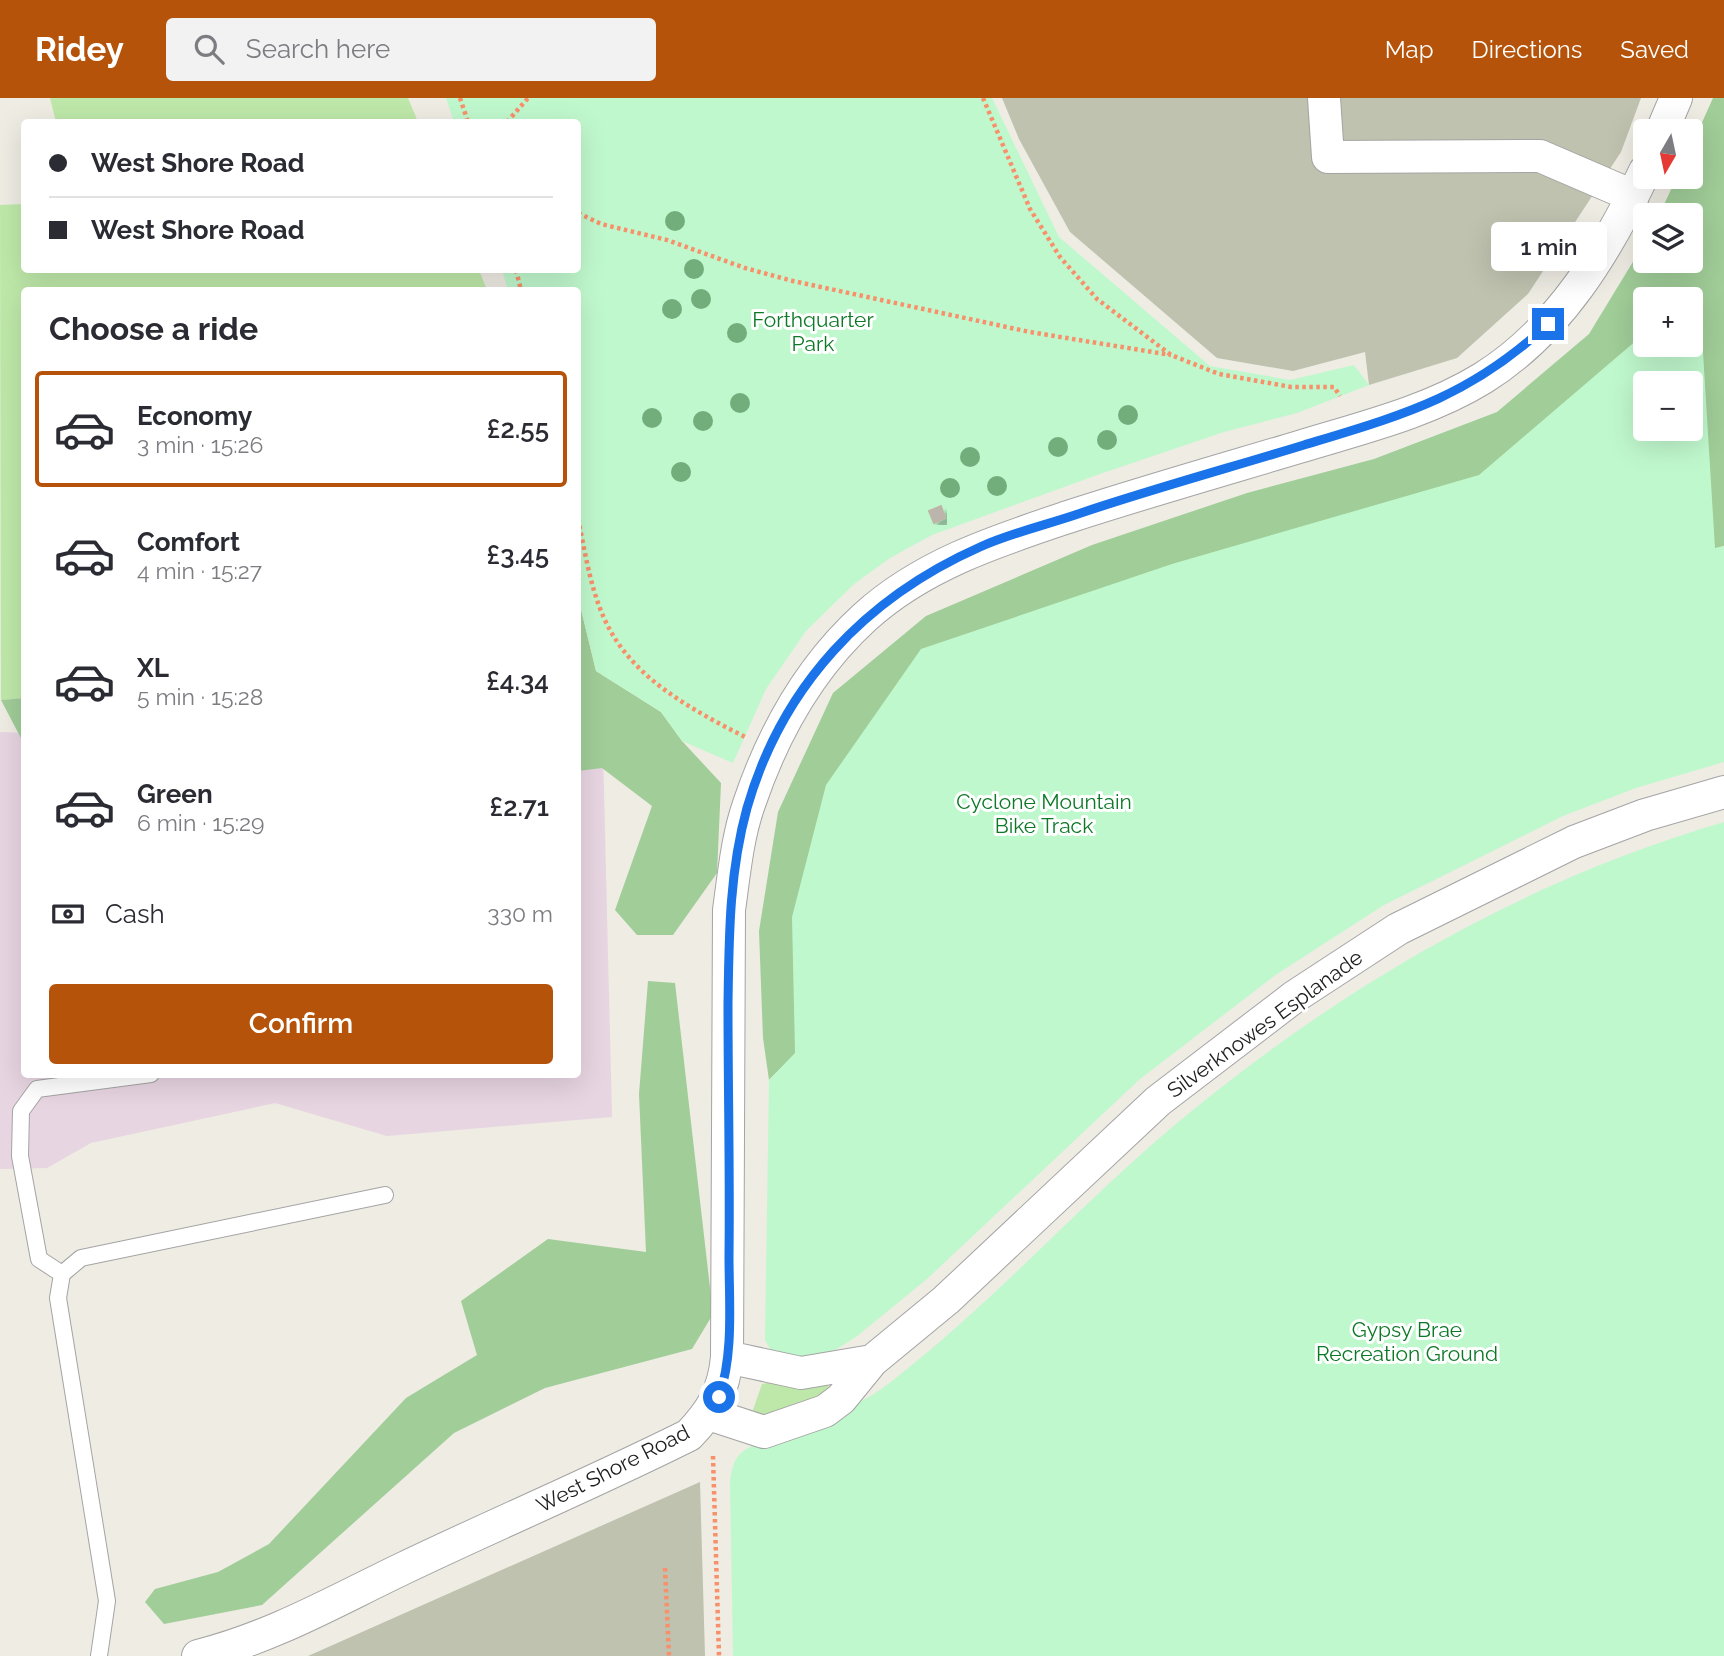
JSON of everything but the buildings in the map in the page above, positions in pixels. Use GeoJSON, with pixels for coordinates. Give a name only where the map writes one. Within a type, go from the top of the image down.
{"type":"FeatureCollection","features":[{"type":"Feature","properties":{"kind":"street"},"geometry":{"type":"LineString","coordinates":[[1324,98],[1328,157],[1540,156],[1633,181]]}},
{"type":"Feature","properties":{"kind":"street"},"geometry":{"type":"LineString","coordinates":[[1667,119],[1676,98]]}},
{"type":"Feature","properties":{"kind":"street","name":"West Shore Road"},"geometry":{"type":"LineString","coordinates":[[198,1656],[243,1645],[282,1630],[403,1569],[658,1451],[689,1435],[709,1414],[721,1392],[727,1357],[729,910],[748,806],[771,748],[805,684],[865,617],[934,569],[984,545],[1112,502],[1363,428],[1446,398],[1484,377],[1517,353],[1555,315],[1614,235],[1636,189]]}},
{"type":"Feature","properties":{"kind":"street","name":"Silverknowes Esplanade"},"geometry":{"type":"LineString","coordinates":[[709,1414],[764,1432],[825,1411],[841,1399],[873,1360],[946,1300],[1158,1101],[1294,997],[1398,929],[1574,842],[1645,815],[1724,792]]}},
{"type":"Feature","properties":{"kind":"street","name":"Silverknowes Esplanade"},"geometry":{"type":"LineString","coordinates":[[727,1357],[801,1373],[873,1360]]}},
{"type":"Feature","properties":{"kind":"lane"},"geometry":{"type":"LineString","coordinates":[[62,1274],[39,1259],[20,1156],[22,1111],[37,1089],[121,1078]]}},
{"type":"Feature","properties":{"kind":"lane"},"geometry":{"type":"LineString","coordinates":[[99,1656],[107,1601],[58,1298],[62,1274],[81,1258],[385,1195]]}},
{"type":"Feature","properties":{"kind":"path"},"geometry":{"type":"LineString","coordinates":[[460,98],[467,119]]}},
{"type":"Feature","properties":{"kind":"path"},"geometry":{"type":"LineString","coordinates":[[509,119],[528,98]]}},
{"type":"Feature","properties":{"kind":"path"},"geometry":{"type":"LineString","coordinates":[[983,98],[1030,209],[1060,257],[1097,299],[1171,355]]}},
{"type":"Feature","properties":{"kind":"path"},"geometry":{"type":"LineString","coordinates":[[581,214],[601,224],[667,240],[744,268],[793,281],[1030,332],[1171,355],[1219,374],[1291,387],[1334,387],[1340,397]]}},
{"type":"Feature","properties":{"kind":"path"},"geometry":{"type":"LineString","coordinates":[[581,531],[603,617],[620,649],[672,698],[771,748]]}},
{"type":"Feature","properties":{"kind":"path"},"geometry":{"type":"LineString","coordinates":[[709,1414],[715,1476],[719,1656]]}},
{"type":"Feature","properties":{"kind":"path"},"geometry":{"type":"LineString","coordinates":[[665,1568],[668,1656]]}},
{"type":"Feature","properties":{"kind":"shaded area"},"geometry":{"type":"Polygon","coordinates":[[[1002,98],[1641,98],[1621,152],[1528,294],[1457,358],[1369,385],[1365,352],[1293,371],[1217,358],[1070,232],[1019,139],[1002,98]]]}},
{"type":"Feature","properties":{"kind":"shaded area"},"geometry":{"type":"Polygon","coordinates":[[[0,732],[21,733],[21,1078],[581,1078],[581,750],[603,751],[612,1117],[387,1136],[275,1103],[91,1143],[47,1168],[0,1169],[0,732]]]}},
{"type":"Feature","properties":{"kind":"shaded area"},"geometry":{"type":"Polygon","coordinates":[[[700,1482],[705,1656],[308,1656],[700,1482]]]}},
{"type":"Feature","properties":{"kind":"green space"},"geometry":{"type":"Polygon","coordinates":[[[50,98],[408,98],[417,119],[55,119],[50,98]]]}},
{"type":"Feature","properties":{"kind":"green space","name":"Forthquarter Park"},"geometry":{"type":"Polygon","coordinates":[[[446,98],[992,98],[1059,237],[1210,366],[1290,380],[1354,365],[1369,385],[1297,413],[1224,432],[1100,474],[932,535],[890,558],[854,584],[806,631],[766,689],[733,763],[682,741],[661,712],[596,671],[581,609],[581,287],[507,287],[503,273],[581,273],[581,119],[453,119],[446,98]]]}},
{"type":"Feature","properties":{"kind":"green space"},"geometry":{"type":"Polygon","coordinates":[[[1713,98],[1724,98],[1724,546],[1574,591],[879,969],[769,1080],[763,1038],[759,931],[778,812],[833,693],[926,616],[1092,545],[1247,493],[1374,459],[1497,412],[1589,334],[1633,262],[1633,273],[1703,273],[1703,203],[1665,203],[1671,189],[1703,189],[1703,120],[1713,98]]]}},
{"type":"Feature","properties":{"kind":"green space"},"geometry":{"type":"Polygon","coordinates":[[[21,204],[21,273],[480,273],[486,287],[21,287],[21,698],[1,700],[0,205],[21,204]]]}},
{"type":"Feature","properties":{"kind":"green space","name":"Cyclone Mountain Bike Track"},"geometry":{"type":"Polygon","coordinates":[[[1633,343],[1633,357],[1703,357],[1703,352],[1715,548],[1724,546],[1724,762],[1636,788],[1563,816],[1384,905],[1277,974],[1140,1079],[927,1279],[856,1337],[819,1360],[773,1354],[765,1340],[769,1080],[795,1053],[792,917],[826,785],[921,649],[1172,564],[1479,475],[1633,343]]]}},
{"type":"Feature","properties":{"kind":"green space"},"geometry":{"type":"Polygon","coordinates":[[[581,609],[596,671],[661,712],[682,741],[721,783],[717,873],[673,935],[637,935],[615,910],[652,806],[602,768],[581,771],[581,609]]]}},
{"type":"Feature","properties":{"kind":"green space"},"geometry":{"type":"Polygon","coordinates":[[[21,698],[21,738],[1,700],[21,698]]]}},
{"type":"Feature","properties":{"kind":"green space","name":"Gypsy Brae Recreation Ground"},"geometry":{"type":"Polygon","coordinates":[[[1724,822],[1724,1656],[733,1656],[730,1483],[733,1465],[739,1455],[756,1444],[816,1422],[880,1390],[966,1319],[1105,1187],[1177,1123],[1302,1027],[1368,984],[1436,944],[1576,875],[1649,846],[1724,822]]]}},
{"type":"Feature","properties":{"kind":"green space"},"geometry":{"type":"Polygon","coordinates":[[[648,981],[675,983],[713,1314],[692,1349],[545,1388],[454,1433],[262,1605],[164,1624],[145,1602],[155,1589],[218,1572],[269,1544],[406,1398],[477,1355],[461,1301],[548,1239],[646,1252],[639,1094],[648,981]]]}},
{"type":"Feature","properties":{"kind":"green space"},"geometry":{"type":"Polygon","coordinates":[[[777,1381],[827,1383],[831,1393],[823,1403],[755,1417],[753,1410],[762,1384],[777,1381]]]}},
{"type":"Feature","properties":{"kind":"route"},"geometry":{"type":"LineString","coordinates":[[719,1397],[726,1376],[729,1300],[729,910],[748,806],[771,748],[805,684],[865,617],[934,569],[984,545],[1112,502],[1363,428],[1446,398],[1484,377],[1517,353],[1548,324]]}}]}
